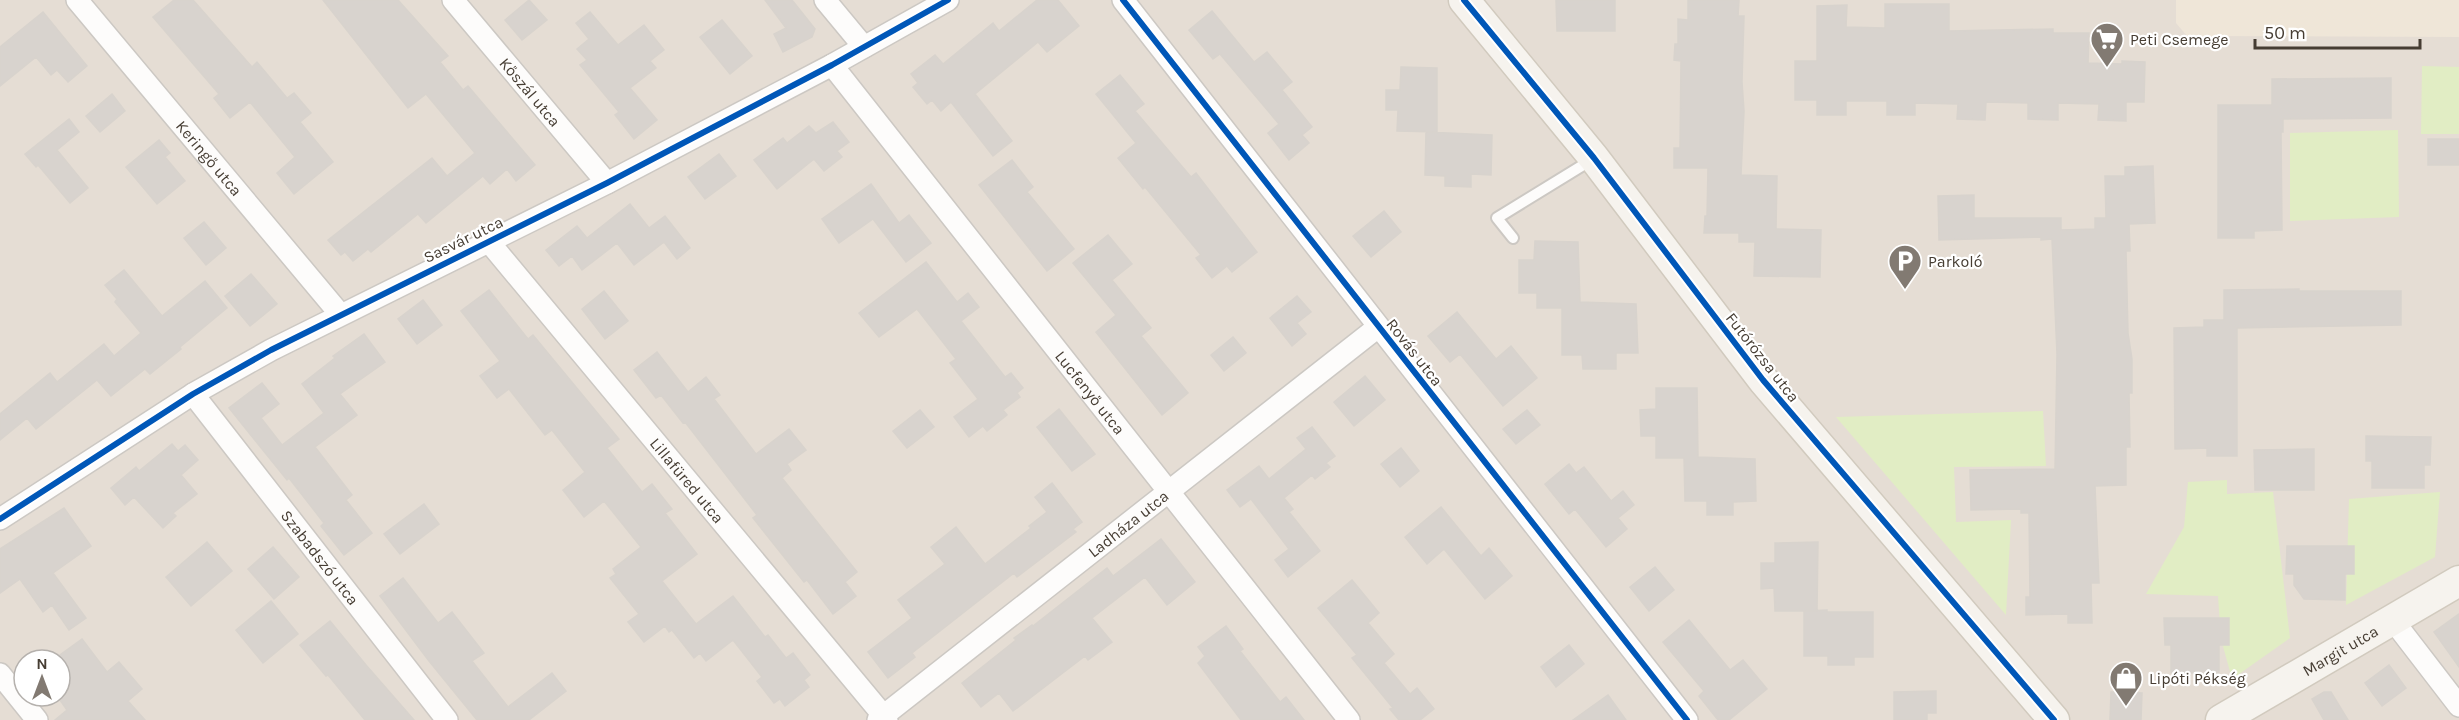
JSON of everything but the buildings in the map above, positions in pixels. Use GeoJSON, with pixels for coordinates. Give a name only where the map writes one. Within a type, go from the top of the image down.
{"type":"FeatureCollection","features":[{"type":"Feature","properties":{"kind":"street","name":"Keringő utca"},"geometry":{"type":"LineString","coordinates":[[77,0],[340,314]]}},
{"type":"Feature","properties":{"kind":"street","name":"Kőszál utca"},"geometry":{"type":"LineString","coordinates":[[453,0],[607,183]]}},
{"type":"Feature","properties":{"kind":"street"},"geometry":{"type":"LineString","coordinates":[[825,0],[864,47]]}},
{"type":"Feature","properties":{"kind":"street","name":"Sasvár utca"},"geometry":{"type":"LineString","coordinates":[[0,519],[193,394],[340,314],[607,183],[832,65],[948,0]]}},
{"type":"Feature","properties":{"kind":"street","name":"Rovás utca"},"geometry":{"type":"LineString","coordinates":[[1123,0],[1687,720]]}},
{"type":"Feature","properties":{"kind":"street","name":"Futórózsa utca"},"geometry":{"type":"LineString","coordinates":[[1464,0],[1593,158],[1763,380],[2054,720]]}},
{"type":"Feature","properties":{"kind":"street","name":"Lucfenyő utca"},"geometry":{"type":"LineString","coordinates":[[832,65],[1349,720]]}},
{"type":"Feature","properties":{"kind":"street","name":"Lillafüred utca"},"geometry":{"type":"LineString","coordinates":[[489,242],[883,719]]}},
{"type":"Feature","properties":{"kind":"street","name":"Ladháza utca"},"geometry":{"type":"LineString","coordinates":[[883,719],[1168,491],[1378,327]]}},
{"type":"Feature","properties":{"kind":"street","name":"Szabadszó utca"},"geometry":{"type":"LineString","coordinates":[[193,394],[447,720]]}},
{"type":"Feature","properties":{"kind":"street","name":"Margit utca"},"geometry":{"type":"LineString","coordinates":[[2221,720],[2459,581]]}},
{"type":"Feature","properties":{"kind":"street"},"geometry":{"type":"LineString","coordinates":[[2392,619],[2459,706]]}},
{"type":"Feature","properties":{"kind":"street"},"geometry":{"type":"LineString","coordinates":[[0,674],[37,720]]}},
{"type":"Feature","properties":{"kind":"lane"},"geometry":{"type":"LineString","coordinates":[[1513,238],[1497,218],[1593,158]]}},
{"type":"Feature","properties":{"kind":"shaded area"},"geometry":{"type":"Polygon","coordinates":[[[0,0],[2459,0],[2459,720],[0,720],[0,0]]]}},
{"type":"Feature","properties":{"kind":"shaded area"},"geometry":{"type":"Polygon","coordinates":[[[2176,0],[2459,0],[2459,37],[2187,36],[2176,23],[2176,0]]]}},
{"type":"Feature","properties":{"kind":"green space"},"geometry":{"type":"Polygon","coordinates":[[[2422,66],[2459,67],[2459,134],[2421,134],[2422,66]]]}},
{"type":"Feature","properties":{"kind":"green space"},"geometry":{"type":"Polygon","coordinates":[[[2398,130],[2399,217],[2290,221],[2290,133],[2398,130]]]}},
{"type":"Feature","properties":{"kind":"green space"},"geometry":{"type":"Polygon","coordinates":[[[2043,411],[2046,466],[1954,467],[1956,522],[2011,520],[2006,615],[1836,417],[2043,411]]]}},
{"type":"Feature","properties":{"kind":"green space"},"geometry":{"type":"Polygon","coordinates":[[[2227,480],[2227,494],[2273,492],[2290,638],[2232,679],[2221,639],[2218,596],[2146,594],[2184,527],[2188,482],[2227,480]]]}},
{"type":"Feature","properties":{"kind":"green space"},"geometry":{"type":"Polygon","coordinates":[[[2440,492],[2435,557],[2346,605],[2349,499],[2440,492]]]}},
{"type":"Feature","properties":{"kind":"cycle path"},"geometry":{"type":"LineString","coordinates":[[0,519],[193,394],[271,350],[607,183],[832,65],[948,0]]}},
{"type":"Feature","properties":{"kind":"cycle path"},"geometry":{"type":"LineString","coordinates":[[1123,0],[1687,720]]}},
{"type":"Feature","properties":{"kind":"cycle path"},"geometry":{"type":"LineString","coordinates":[[1464,0],[1594,158],[1763,380],[2054,720]]}},
{"type":"Feature","properties":{"kind":"place","name":"Peti Csemege"},"geometry":{"type":"Point","coordinates":[2107,68]}},
{"type":"Feature","properties":{"kind":"place","name":"Parkoló"},"geometry":{"type":"Point","coordinates":[1905,290]}},
{"type":"Feature","properties":{"kind":"place","name":"Lipóti Pékség"},"geometry":{"type":"Point","coordinates":[2126,707]}}]}
